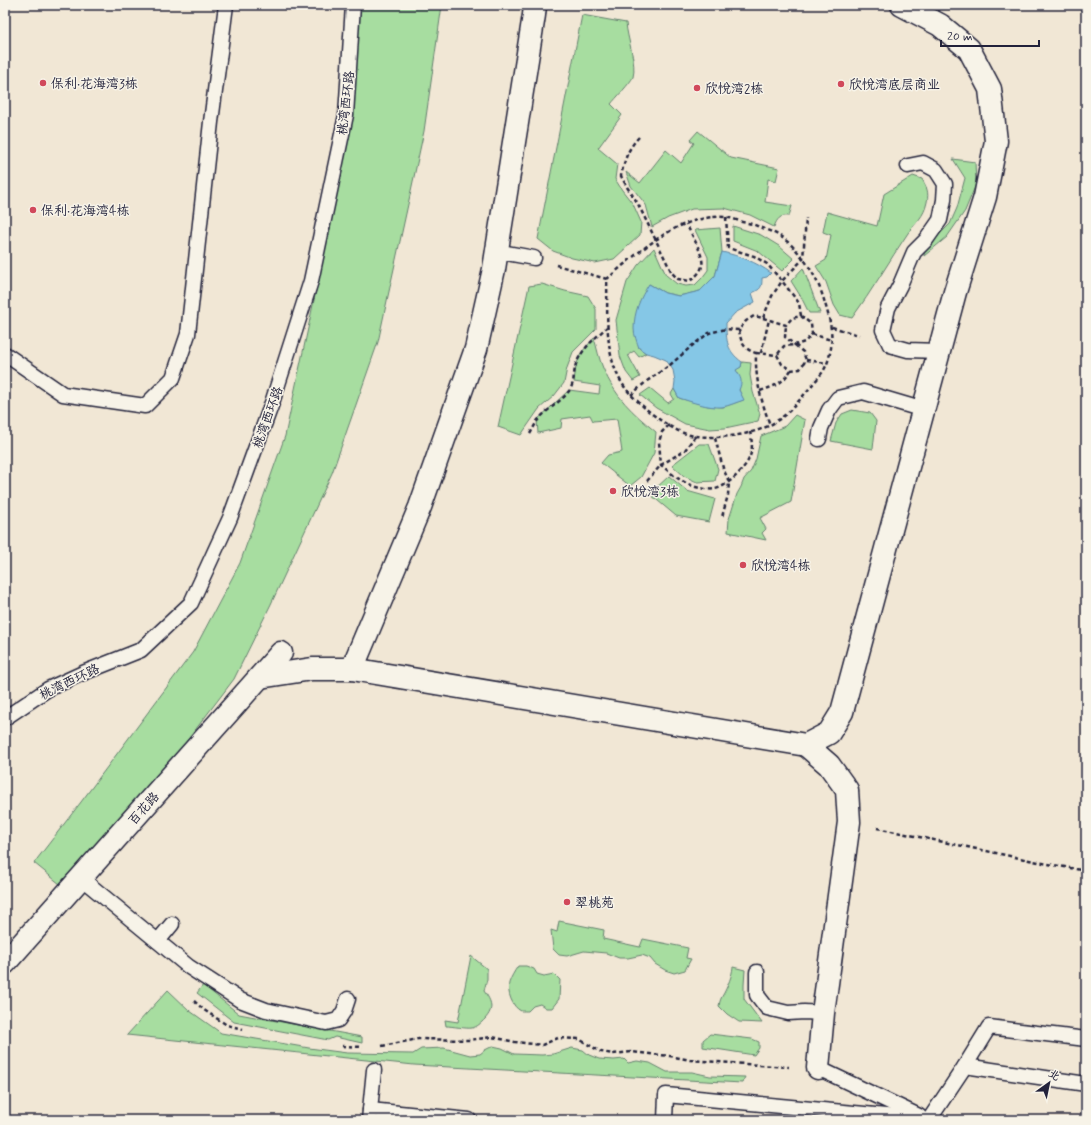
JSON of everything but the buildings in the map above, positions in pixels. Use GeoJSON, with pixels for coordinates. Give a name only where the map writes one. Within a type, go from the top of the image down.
{"type":"FeatureCollection","features":[{"type":"Feature","properties":{"kind":"street"},"geometry":{"type":"LineString","coordinates":[[352,669],[420,507],[476,349],[494,268],[535,5]]}},
{"type":"Feature","properties":{"kind":"street"},"geometry":{"type":"LineString","coordinates":[[806,745],[829,733],[842,712],[924,410],[938,351],[985,197],[996,141],[990,89],[969,49],[940,25],[902,5]]}},
{"type":"Feature","properties":{"kind":"street","name":"百花路"},"geometry":{"type":"LineString","coordinates":[[5,963],[281,653]]}},
{"type":"Feature","properties":{"kind":"street"},"geometry":{"type":"LineString","coordinates":[[260,677],[312,669],[352,669],[806,745],[829,765],[846,790],[849,822],[823,1013],[818,1068]]}},
{"type":"Feature","properties":{"kind":"lane"},"geometry":{"type":"LineString","coordinates":[[5,354],[63,394],[145,406],[173,378],[188,334],[210,122],[226,5]]}},
{"type":"Feature","properties":{"kind":"lane","name":"桃湾西环路"},"geometry":{"type":"LineString","coordinates":[[5,718],[48,688],[142,650],[190,603],[230,518],[272,403],[311,281],[346,115],[353,5]]}},
{"type":"Feature","properties":{"kind":"lane"},"geometry":{"type":"LineString","coordinates":[[908,166],[923,163],[936,170],[945,184],[944,200],[940,220],[926,240],[914,252],[888,308],[883,330],[890,345],[908,350],[938,351]]}},
{"type":"Feature","properties":{"kind":"lane"},"geometry":{"type":"LineString","coordinates":[[496,250],[534,258]]}},
{"type":"Feature","properties":{"kind":"lane"},"geometry":{"type":"LineString","coordinates":[[819,439],[821,428],[829,410],[838,398],[863,392],[924,410]]}},
{"type":"Feature","properties":{"kind":"lane"},"geometry":{"type":"LineString","coordinates":[[81,878],[189,967],[240,1000],[266,1010],[326,1023],[338,1020],[344,1011],[348,999]]}},
{"type":"Feature","properties":{"kind":"lane"},"geometry":{"type":"LineString","coordinates":[[158,941],[172,924]]}},
{"type":"Feature","properties":{"kind":"lane"},"geometry":{"type":"LineString","coordinates":[[757,972],[757,994],[767,1008],[788,1013],[823,1013]]}},
{"type":"Feature","properties":{"kind":"lane"},"geometry":{"type":"LineString","coordinates":[[928,1120],[966,1066],[989,1027],[1086,1039]]}},
{"type":"Feature","properties":{"kind":"lane"},"geometry":{"type":"LineString","coordinates":[[966,1066],[1086,1084]]}},
{"type":"Feature","properties":{"kind":"lane"},"geometry":{"type":"LineString","coordinates":[[818,1068],[928,1120]]}},
{"type":"Feature","properties":{"kind":"lane"},"geometry":{"type":"LineString","coordinates":[[374,1070],[369,1115],[469,1120]]}},
{"type":"Feature","properties":{"kind":"lane"},"geometry":{"type":"LineString","coordinates":[[665,1120],[666,1095],[928,1120]]}},
{"type":"Feature","properties":{"kind":"path"},"geometry":{"type":"LineString","coordinates":[[639,137],[631,147],[625,160],[621,176],[637,202],[672,273],[678,279],[690,281],[699,273],[703,265],[702,257],[686,224]]}},
{"type":"Feature","properties":{"kind":"path"},"geometry":{"type":"LineString","coordinates":[[726,217],[728,248],[739,250],[754,256],[767,264],[799,303],[801,316],[811,324],[812,334],[805,342],[784,346],[777,355]]}},
{"type":"Feature","properties":{"kind":"path"},"geometry":{"type":"LineString","coordinates":[[726,217],[755,225],[780,236],[795,248],[810,268],[821,289],[832,327],[831,348],[825,368],[798,402],[778,421],[759,430],[715,438],[689,434],[669,426],[651,413],[631,395],[618,377],[610,352],[607,326],[607,279],[646,246],[669,231],[686,224],[705,218],[726,217]]}},
{"type":"Feature","properties":{"kind":"path"},"geometry":{"type":"LineString","coordinates":[[763,318],[772,296],[782,281],[803,259],[806,218]]}},
{"type":"Feature","properties":{"kind":"path"},"geometry":{"type":"LineString","coordinates":[[534,258],[607,279]]}},
{"type":"Feature","properties":{"kind":"path"},"geometry":{"type":"LineString","coordinates":[[777,355],[761,354],[749,351],[741,341],[739,330],[746,321],[754,316],[786,325]]}},
{"type":"Feature","properties":{"kind":"path"},"geometry":{"type":"LineString","coordinates":[[801,316],[792,318],[786,325],[785,337],[803,352],[806,360]]}},
{"type":"Feature","properties":{"kind":"path"},"geometry":{"type":"LineString","coordinates":[[761,354],[769,320]]}},
{"type":"Feature","properties":{"kind":"path"},"geometry":{"type":"LineString","coordinates":[[530,434],[538,420],[569,390],[574,382],[576,366],[581,353],[607,326]]}},
{"type":"Feature","properties":{"kind":"path"},"geometry":{"type":"LineString","coordinates":[[631,395],[709,333],[726,329],[739,330]]}},
{"type":"Feature","properties":{"kind":"path"},"geometry":{"type":"LineString","coordinates":[[812,334],[831,340]]}},
{"type":"Feature","properties":{"kind":"path"},"geometry":{"type":"LineString","coordinates":[[756,353],[755,368],[763,404],[770,424]]}},
{"type":"Feature","properties":{"kind":"path"},"geometry":{"type":"LineString","coordinates":[[777,355],[782,364],[791,370],[800,369],[806,360]]}},
{"type":"Feature","properties":{"kind":"path"},"geometry":{"type":"LineString","coordinates":[[806,360],[827,363]]}},
{"type":"Feature","properties":{"kind":"path"},"geometry":{"type":"LineString","coordinates":[[760,391],[773,387],[785,380],[791,370]]}},
{"type":"Feature","properties":{"kind":"path"},"geometry":{"type":"LineString","coordinates":[[669,426],[662,432],[659,442],[661,465],[686,484],[701,488],[716,489],[729,482],[739,473],[750,458],[752,444],[750,432]]}},
{"type":"Feature","properties":{"kind":"path"},"geometry":{"type":"LineString","coordinates":[[647,481],[661,465],[685,450],[696,435]]}},
{"type":"Feature","properties":{"kind":"path"},"geometry":{"type":"LineString","coordinates":[[715,438],[723,468],[729,482],[728,495],[722,517]]}},
{"type":"Feature","properties":{"kind":"path"},"geometry":{"type":"LineString","coordinates":[[849,822],[1086,871]]}},
{"type":"Feature","properties":{"kind":"path"},"geometry":{"type":"LineString","coordinates":[[192,1000],[227,1025],[250,1031]]}},
{"type":"Feature","properties":{"kind":"path"},"geometry":{"type":"LineString","coordinates":[[380,1046],[418,1039],[469,1040],[492,1037],[515,1042],[542,1045],[558,1038],[579,1039],[601,1052],[613,1054],[631,1052],[670,1056],[690,1060],[818,1068]]}},
{"type":"Feature","properties":{"kind":"path"},"geometry":{"type":"LineString","coordinates":[[338,1045],[359,1048],[366,1047]]}},
{"type":"Feature","properties":{"kind":"green space"},"geometry":{"type":"Polygon","coordinates":[[[358,5],[442,5],[424,131],[378,342],[332,473],[234,679],[71,893],[34,863],[193,652],[240,563],[285,436],[326,244],[358,5]]]}},
{"type":"Feature","properties":{"kind":"green space"},"geometry":{"type":"Polygon","coordinates":[[[582,15],[626,23],[634,65],[632,79],[611,104],[622,115],[598,148],[617,164],[615,179],[633,204],[641,222],[640,235],[614,259],[595,263],[572,258],[553,251],[538,239],[582,15]]]}},
{"type":"Feature","properties":{"kind":"green space"},"geometry":{"type":"Polygon","coordinates":[[[698,131],[731,158],[779,168],[776,181],[768,179],[765,202],[792,206],[789,216],[779,218],[774,227],[750,215],[724,208],[692,209],[668,218],[652,227],[646,205],[631,186],[626,172],[640,183],[666,150],[681,163],[694,143],[690,140],[698,131]]]}},
{"type":"Feature","properties":{"kind":"green space"},"geometry":{"type":"Polygon","coordinates":[[[953,159],[975,162],[976,184],[965,211],[947,237],[924,256],[925,249],[950,224],[957,208],[965,178],[953,159]]]}},
{"type":"Feature","properties":{"kind":"green space"},"geometry":{"type":"Polygon","coordinates":[[[913,176],[922,179],[927,190],[928,199],[924,212],[908,233],[852,318],[840,315],[834,305],[826,282],[816,266],[826,260],[831,235],[823,232],[827,212],[877,226],[884,194],[913,176]]]}},
{"type":"Feature","properties":{"kind":"green space"},"geometry":{"type":"Polygon","coordinates":[[[733,226],[761,235],[779,246],[794,259],[782,271],[758,251],[733,241],[733,226]]]}},
{"type":"Feature","properties":{"kind":"green space"},"geometry":{"type":"Polygon","coordinates":[[[720,228],[722,252],[715,276],[700,291],[679,296],[665,293],[649,284],[639,348],[646,353],[639,357],[634,351],[628,355],[640,377],[633,381],[626,372],[620,356],[616,320],[627,282],[638,265],[654,248],[666,275],[677,284],[686,286],[695,285],[708,270],[708,257],[695,230],[720,228]]]}},
{"type":"Feature","properties":{"kind":"green space"},"geometry":{"type":"Polygon","coordinates":[[[803,268],[820,313],[809,313],[791,281],[803,268]]]}},
{"type":"Feature","properties":{"kind":"green space"},"geometry":{"type":"Polygon","coordinates":[[[542,284],[588,296],[596,309],[596,329],[573,352],[567,368],[564,383],[554,396],[539,409],[521,435],[498,427],[529,286],[542,284]]]}},
{"type":"Feature","properties":{"kind":"green space"},"geometry":{"type":"Polygon","coordinates":[[[594,338],[602,365],[613,387],[632,411],[656,432],[654,453],[641,477],[630,486],[601,463],[608,455],[622,452],[617,419],[593,421],[590,415],[562,419],[561,428],[538,433],[537,420],[569,390],[599,394],[600,386],[574,382],[576,366],[581,353],[594,338]]]}},
{"type":"Feature","properties":{"kind":"green space"},"geometry":{"type":"Polygon","coordinates":[[[742,362],[751,363],[750,375],[753,392],[760,414],[758,421],[725,428],[710,429],[685,424],[656,408],[640,395],[650,388],[668,403],[674,399],[671,394],[674,389],[679,398],[708,406],[723,407],[743,400],[739,390],[736,369],[741,367],[742,362]]]}},
{"type":"Feature","properties":{"kind":"green space"},"geometry":{"type":"Polygon","coordinates":[[[852,410],[870,413],[876,421],[873,449],[831,441],[836,423],[842,414],[852,410]]]}},
{"type":"Feature","properties":{"kind":"green space"},"geometry":{"type":"Polygon","coordinates":[[[795,415],[805,420],[791,502],[760,518],[766,529],[762,533],[766,540],[728,532],[729,519],[737,494],[744,479],[751,471],[756,459],[761,436],[785,426],[795,415]]]}},
{"type":"Feature","properties":{"kind":"green space"},"geometry":{"type":"Polygon","coordinates":[[[699,444],[709,444],[718,469],[715,481],[697,482],[684,476],[672,465],[699,444]]]}},
{"type":"Feature","properties":{"kind":"green space"},"geometry":{"type":"Polygon","coordinates":[[[669,476],[687,491],[715,499],[709,522],[676,516],[651,495],[655,489],[669,476]]]}},
{"type":"Feature","properties":{"kind":"green space"},"geometry":{"type":"Polygon","coordinates":[[[559,921],[604,930],[603,939],[640,947],[643,939],[688,948],[686,958],[691,959],[685,970],[674,973],[665,970],[655,964],[650,958],[642,955],[619,958],[606,953],[584,951],[567,956],[559,955],[553,949],[551,930],[557,932],[559,921]]]}},
{"type":"Feature","properties":{"kind":"green space"},"geometry":{"type":"Polygon","coordinates":[[[471,956],[487,969],[487,979],[484,991],[491,1005],[490,1012],[479,1025],[474,1027],[467,1028],[446,1026],[445,1020],[458,1022],[471,956]]]}},
{"type":"Feature","properties":{"kind":"green space"},"geometry":{"type":"Polygon","coordinates":[[[518,966],[526,966],[534,969],[537,974],[544,976],[554,974],[560,980],[559,999],[552,1008],[546,1008],[540,1004],[533,1006],[528,1011],[521,1011],[515,1006],[511,999],[509,983],[518,966]]]}},
{"type":"Feature","properties":{"kind":"green space"},"geometry":{"type":"Polygon","coordinates":[[[733,967],[745,970],[744,999],[762,1023],[739,1022],[727,1014],[719,1006],[730,980],[733,967]]]}},
{"type":"Feature","properties":{"kind":"green space"},"geometry":{"type":"Polygon","coordinates":[[[203,985],[239,1014],[362,1037],[362,1043],[335,1037],[328,1040],[234,1022],[197,993],[203,985]]]}},
{"type":"Feature","properties":{"kind":"green space"},"geometry":{"type":"Polygon","coordinates":[[[168,990],[190,1011],[221,1033],[309,1048],[347,1053],[413,1054],[421,1049],[444,1048],[470,1055],[480,1054],[493,1046],[502,1048],[514,1054],[542,1055],[553,1054],[572,1048],[583,1050],[589,1055],[599,1059],[624,1059],[628,1063],[637,1061],[650,1063],[667,1072],[692,1072],[710,1076],[745,1077],[742,1083],[414,1065],[127,1035],[168,990]]]}},
{"type":"Feature","properties":{"kind":"green space"},"geometry":{"type":"Polygon","coordinates":[[[710,1034],[752,1039],[759,1042],[759,1048],[754,1055],[703,1047],[703,1040],[710,1034]]]}},
{"type":"Feature","properties":{"kind":"water"},"geometry":{"type":"Polygon","coordinates":[[[722,252],[748,260],[771,273],[767,277],[762,278],[760,288],[752,293],[755,302],[735,313],[726,323],[726,335],[730,350],[742,362],[741,367],[736,370],[741,380],[739,390],[744,400],[722,407],[711,407],[679,398],[674,389],[675,381],[673,370],[666,360],[646,353],[639,348],[634,329],[638,305],[649,284],[665,293],[679,296],[700,291],[715,276],[722,252]]]}},
{"type":"Feature","properties":{"kind":"place","name":"保利·花海湾3栋"},"geometry":{"type":"Point","coordinates":[43,83]}},
{"type":"Feature","properties":{"kind":"place","name":"欣悦湾底层商业"},"geometry":{"type":"Point","coordinates":[841,84]}},
{"type":"Feature","properties":{"kind":"place","name":"欣悦湾2栋"},"geometry":{"type":"Point","coordinates":[697,88]}},
{"type":"Feature","properties":{"kind":"place","name":"保利·花海湾4栋"},"geometry":{"type":"Point","coordinates":[33,210]}},
{"type":"Feature","properties":{"kind":"place","name":"欣悦湾3栋"},"geometry":{"type":"Point","coordinates":[613,491]}},
{"type":"Feature","properties":{"kind":"place","name":"欣悦湾4栋"},"geometry":{"type":"Point","coordinates":[743,565]}},
{"type":"Feature","properties":{"kind":"place","name":"翠桃苑"},"geometry":{"type":"Point","coordinates":[567,902]}}]}
